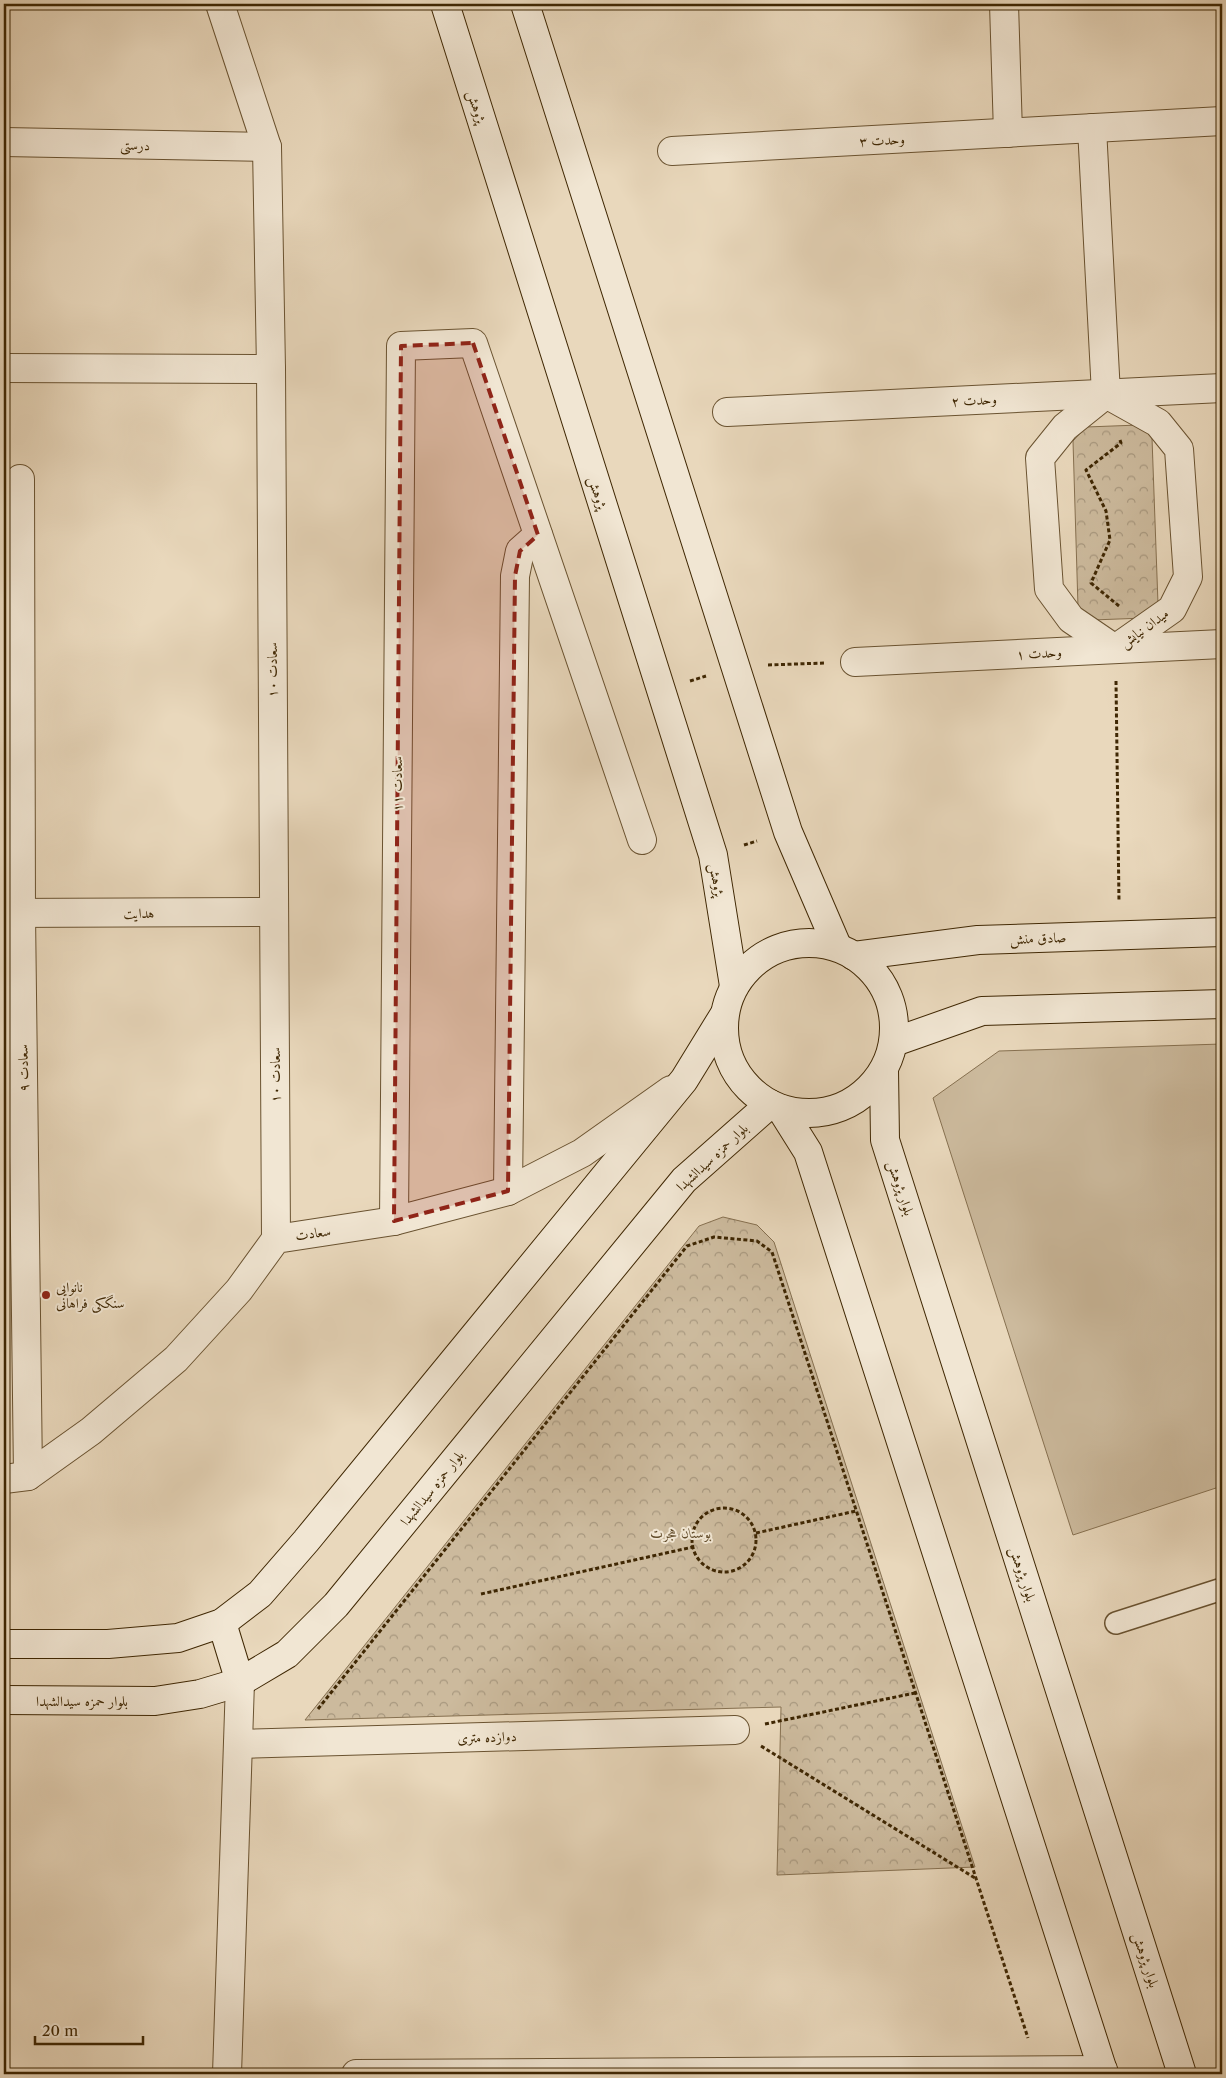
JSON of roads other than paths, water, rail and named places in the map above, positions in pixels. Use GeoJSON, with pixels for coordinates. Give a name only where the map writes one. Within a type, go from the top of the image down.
{"type":"FeatureCollection","features":[{"type":"Feature","properties":{"kind":"street","name":"سعادت ۱۰"},"geometry":{"type":"LineString","coordinates":[[220,4],[267,148],[271,368],[276,1239]]}},
{"type":"Feature","properties":{"kind":"street","name":"پژوهش"},"geometry":{"type":"LineString","coordinates":[[445,4],[713,855],[734,986]]}},
{"type":"Feature","properties":{"kind":"street"},"geometry":{"type":"LineString","coordinates":[[525,4],[788,832],[846,951]]}},
{"type":"Feature","properties":{"kind":"street"},"geometry":{"type":"LineString","coordinates":[[1004,4],[1008,133]]}},
{"type":"Feature","properties":{"kind":"street","name":"وحدت ۳"},"geometry":{"type":"LineString","coordinates":[[672,151],[1222,121]]}},
{"type":"Feature","properties":{"kind":"street"},"geometry":{"type":"LineString","coordinates":[[1092,128],[1106,394]]}},
{"type":"Feature","properties":{"kind":"street","name":"درستی"},"geometry":{"type":"LineString","coordinates":[[4,142],[267,148]]}},
{"type":"Feature","properties":{"kind":"street","name":"سعادت ۱۱"},"geometry":{"type":"LineString","coordinates":[[394,1221],[401,346],[473,343],[538,535]]}},
{"type":"Feature","properties":{"kind":"street"},"geometry":{"type":"LineString","coordinates":[[4,368],[271,368]]}},
{"type":"Feature","properties":{"kind":"street","name":"وحدت ۲"},"geometry":{"type":"LineString","coordinates":[[727,412],[1222,388]]}},
{"type":"Feature","properties":{"kind":"street","name":"میدان نیایش"},"geometry":{"type":"LineString","coordinates":[[1106,394],[1158,423],[1180,449],[1188,577],[1172,609],[1115,649],[1071,619],[1049,589],[1040,458],[1065,427],[1106,394]]}},
{"type":"Feature","properties":{"kind":"street","name":"سعادت ۹"},"geometry":{"type":"LineString","coordinates":[[16,1478],[12,913],[20,479]]}},
{"type":"Feature","properties":{"kind":"street"},"geometry":{"type":"LineString","coordinates":[[508,1191],[514,576],[520,552],[538,535],[642,840]]}},
{"type":"Feature","properties":{"kind":"street","name":"وحدت ۱"},"geometry":{"type":"LineString","coordinates":[[855,662],[1222,644]]}},
{"type":"Feature","properties":{"kind":"street","name":"هدایت"},"geometry":{"type":"LineString","coordinates":[[12,913],[274,912]]}},
{"type":"Feature","properties":{"kind":"street","name":"صادق منش"},"geometry":{"type":"LineString","coordinates":[[846,951],[978,940],[1222,932]]}},
{"type":"Feature","properties":{"kind":"street"},"geometry":{"type":"LineString","coordinates":[[4,1644],[108,1644],[178,1638],[222,1623],[260,1594],[306,1541],[684,1080],[724,1015],[734,986],[752,963],[778,947],[808,942],[846,951],[864,961],[883,983],[894,1012],[894,1042],[884,1070],[866,1093],[840,1108],[810,1114],[775,1107],[755,1095],[735,1072],[724,1044],[724,1015]]}},
{"type":"Feature","properties":{"kind":"street"},"geometry":{"type":"LineString","coordinates":[[894,1042],[982,1010],[1222,1004]]}},
{"type":"Feature","properties":{"kind":"street","name":"بلوار پژوهش"},"geometry":{"type":"LineString","coordinates":[[884,1070],[886,1140],[1182,2074]]}},
{"type":"Feature","properties":{"kind":"street","name":"سعادت"},"geometry":{"type":"LineString","coordinates":[[16,1478],[91,1431],[176,1359],[239,1290],[276,1239],[394,1221],[508,1191],[582,1152],[684,1080]]}},
{"type":"Feature","properties":{"kind":"street"},"geometry":{"type":"LineString","coordinates":[[356,2074],[1038,2070],[1104,2072],[808,1152],[775,1107]]}},
{"type":"Feature","properties":{"kind":"street","name":"بلوار حمزه سیدالشهدا"},"geometry":{"type":"LineString","coordinates":[[4,1700],[155,1701],[200,1694],[240,1682],[287,1654],[336,1604],[684,1180],[775,1107]]}},
{"type":"Feature","properties":{"kind":"street"},"geometry":{"type":"LineString","coordinates":[[222,1623],[240,1682],[226,2074]]}},
{"type":"Feature","properties":{"kind":"street","name":"دوازده متری"},"geometry":{"type":"LineString","coordinates":[[238,1744],[735,1730]]}},
{"type":"Feature","properties":{"kind":"lane"},"geometry":{"type":"LineString","coordinates":[[1116,1623],[1222,1589]]}},
{"type":"Feature","properties":{"kind":"place","name":"نانوایی سنگکی فراهانی"},"geometry":{"type":"Point","coordinates":[46,1295]}},
{"type":"Feature","properties":{"kind":"park label","name":"بوستان هجرت"},"geometry":{"type":"Point","coordinates":[681,1533]}}]}
